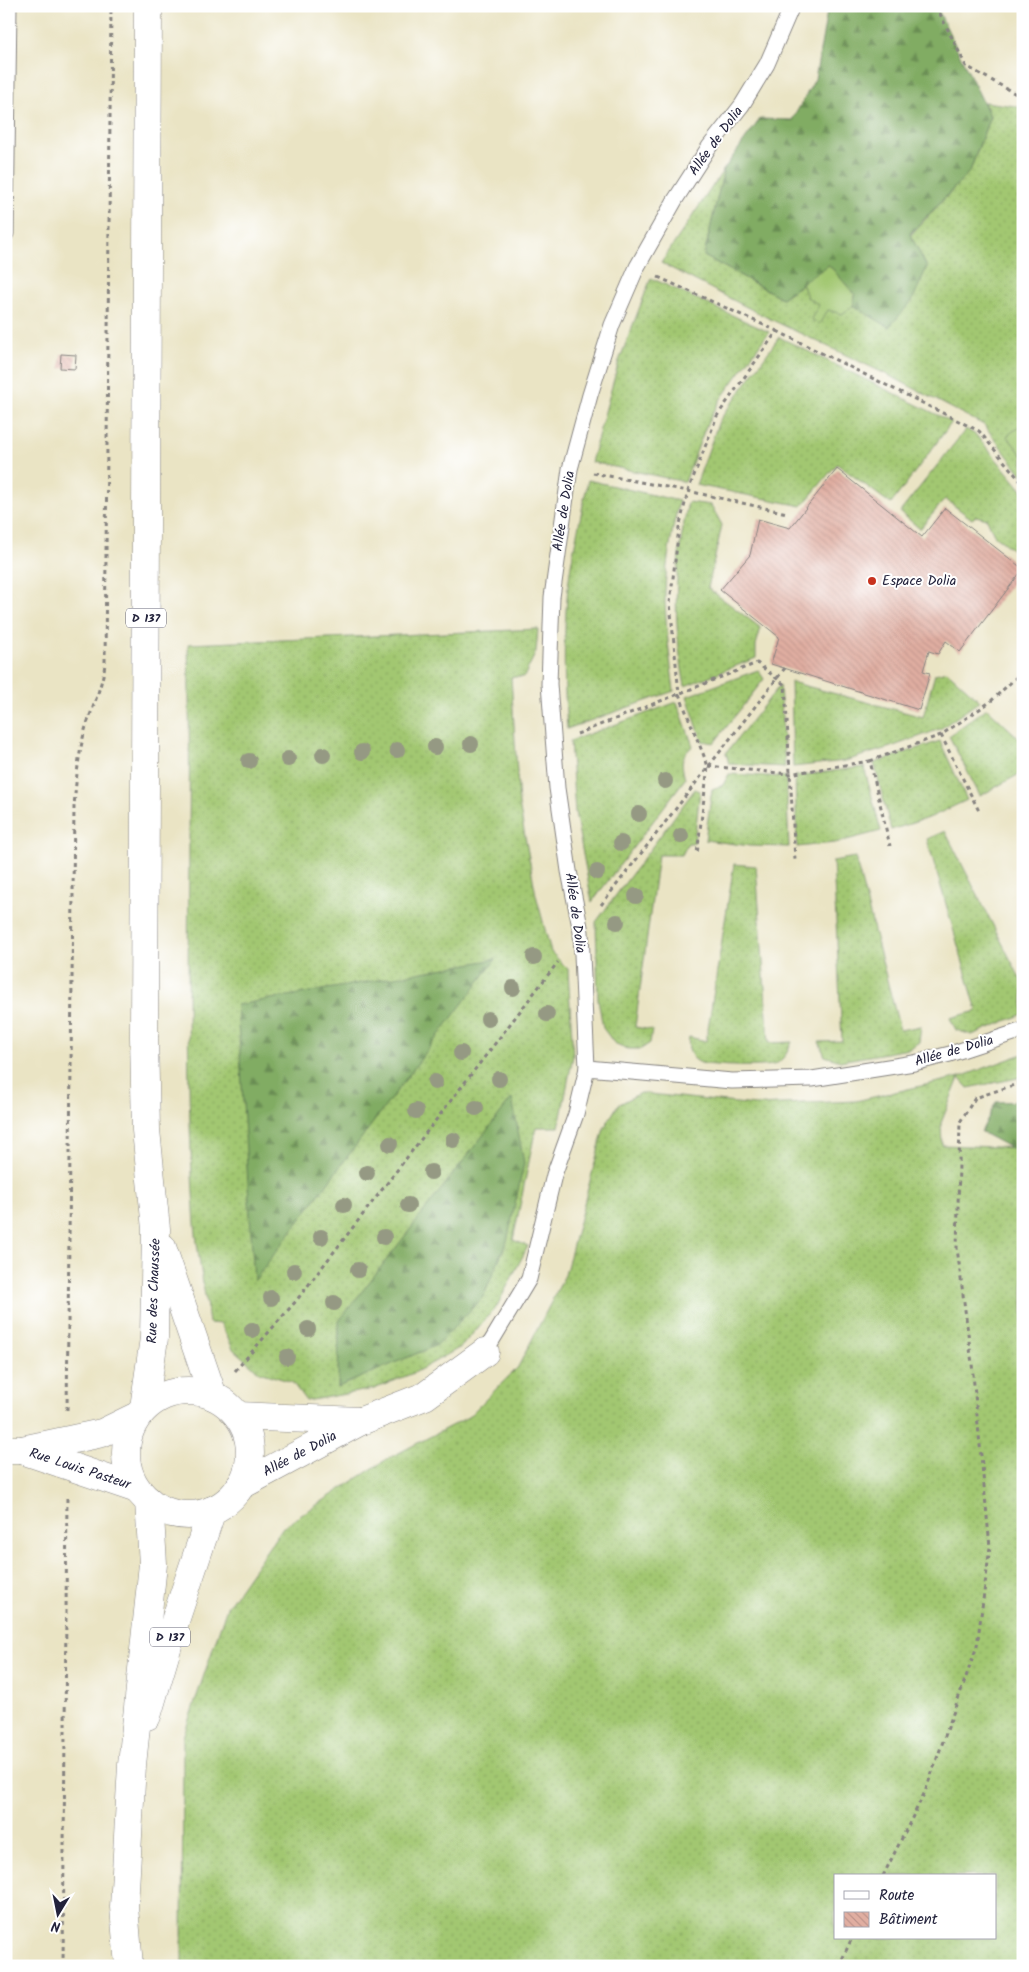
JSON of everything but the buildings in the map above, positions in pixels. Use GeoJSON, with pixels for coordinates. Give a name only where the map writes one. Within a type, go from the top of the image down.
{"type":"FeatureCollection","features":[{"type":"Feature","properties":{"kind":"main road","name":"D 137"},"geometry":{"type":"LineString","coordinates":[[148,6],[144,1037],[146,1130],[156,1230]]}},
{"type":"Feature","properties":{"kind":"main road","name":"Rue des Chaussée"},"geometry":{"type":"LineString","coordinates":[[156,1230],[213,1396]]}},
{"type":"Feature","properties":{"kind":"main road","name":"Rue des Chaussée"},"geometry":{"type":"LineString","coordinates":[[141,1412],[154,1338],[156,1230]]}},
{"type":"Feature","properties":{"kind":"main road","name":"Allée de Dolia"},"geometry":{"type":"LineString","coordinates":[[240,1486],[361,1421],[425,1396],[486,1352]]}},
{"type":"Feature","properties":{"kind":"main road"},"geometry":{"type":"LineString","coordinates":[[195,1391],[213,1396],[227,1404],[238,1416],[247,1432],[250,1451],[248,1469],[240,1486],[228,1500],[212,1510],[196,1514],[179,1514],[163,1510],[143,1495],[128,1471],[126,1452],[128,1434],[141,1412],[160,1397],[177,1392],[195,1391]]}},
{"type":"Feature","properties":{"kind":"main road","name":"Rue Louis Pasteur"},"geometry":{"type":"LineString","coordinates":[[67,1452],[141,1412]]}},
{"type":"Feature","properties":{"kind":"main road","name":"Allée de Dolia"},"geometry":{"type":"LineString","coordinates":[[238,1416],[361,1421]]}},
{"type":"Feature","properties":{"kind":"main road","name":"Rue Louis Pasteur"},"geometry":{"type":"LineString","coordinates":[[14,1450],[67,1452],[143,1495]]}},
{"type":"Feature","properties":{"kind":"main road","name":"D 137"},"geometry":{"type":"LineString","coordinates":[[129,1966],[124,1907],[132,1765],[153,1564],[143,1495]]}},
{"type":"Feature","properties":{"kind":"main road","name":"D 137"},"geometry":{"type":"LineString","coordinates":[[132,1765],[176,1618],[212,1510]]}},
{"type":"Feature","properties":{"kind":"lane"},"geometry":{"type":"LineString","coordinates":[[6,234],[9,6]]}},
{"type":"Feature","properties":{"kind":"lane","name":"Allée de Dolia"},"geometry":{"type":"LineString","coordinates":[[486,1352],[529,1279],[554,1175],[576,1114],[587,1068],[581,932],[569,872],[553,743],[549,684],[552,597],[570,469],[590,395],[612,325],[637,267],[675,200],[709,147],[742,105],[767,64],[792,6]]}},
{"type":"Feature","properties":{"kind":"lane","name":"Allée de Dolia"},"geometry":{"type":"LineString","coordinates":[[587,1068],[732,1081],[812,1079],[914,1063],[950,1054],[1023,1030]]}},
{"type":"Feature","properties":{"kind":"path"},"geometry":{"type":"LineString","coordinates":[[63,1966],[74,807],[77,762],[94,704],[103,683],[105,664],[112,6]]}},
{"type":"Feature","properties":{"kind":"path"},"geometry":{"type":"LineString","coordinates":[[936,6],[966,66],[1016,94],[1023,95]]}},
{"type":"Feature","properties":{"kind":"path"},"geometry":{"type":"LineString","coordinates":[[637,267],[777,331],[979,431],[1023,484]]}},
{"type":"Feature","properties":{"kind":"path"},"geometry":{"type":"LineString","coordinates":[[697,854],[708,766],[679,694],[670,603],[679,528],[688,490],[717,416],[777,331]]}},
{"type":"Feature","properties":{"kind":"path"},"geometry":{"type":"LineString","coordinates":[[570,469],[688,490],[787,513]]}},
{"type":"Feature","properties":{"kind":"path"},"geometry":{"type":"LineString","coordinates":[[553,743],[757,663],[785,685],[795,860]]}},
{"type":"Feature","properties":{"kind":"path"},"geometry":{"type":"LineString","coordinates":[[213,1396],[296,1301],[785,668]]}},
{"type":"Feature","properties":{"kind":"path"},"geometry":{"type":"LineString","coordinates":[[708,766],[789,774],[870,761],[941,734],[990,702],[1023,671]]}},
{"type":"Feature","properties":{"kind":"path"},"geometry":{"type":"LineString","coordinates":[[941,734],[980,813]]}},
{"type":"Feature","properties":{"kind":"path"},"geometry":{"type":"LineString","coordinates":[[870,761],[890,846]]}},
{"type":"Feature","properties":{"kind":"path"},"geometry":{"type":"LineString","coordinates":[[885,1874],[925,1792],[976,1646],[990,1547],[972,1364],[957,1248],[960,1122],[975,1098],[1023,1082]]}},
{"type":"Feature","properties":{"kind":"path"},"geometry":{"type":"LineString","coordinates":[[839,1966],[851,1940]]}},
{"type":"Feature","properties":{"kind":"green space"},"geometry":{"type":"Polygon","coordinates":[[[828,6],[936,6],[990,116],[970,171],[910,234],[927,267],[912,301],[889,327],[853,306],[855,295],[829,265],[782,298],[704,256],[724,169],[760,119],[792,120],[815,79],[828,6]]]}},
{"type":"Feature","properties":{"kind":"green space"},"geometry":{"type":"Polygon","coordinates":[[[984,102],[1023,107],[1023,476],[984,425],[894,378],[768,318],[661,263],[724,169],[704,256],[782,298],[829,265],[855,295],[970,171],[990,116],[984,102]]]}},
{"type":"Feature","properties":{"kind":"green space"},"geometry":{"type":"Polygon","coordinates":[[[829,265],[855,295],[853,306],[842,314],[828,310],[819,324],[811,319],[819,305],[807,297],[802,283],[829,265]]]}},
{"type":"Feature","properties":{"kind":"green space"},"geometry":{"type":"Polygon","coordinates":[[[651,278],[769,332],[720,400],[706,426],[685,482],[591,462],[619,361],[651,278]]]}},
{"type":"Feature","properties":{"kind":"green space"},"geometry":{"type":"Polygon","coordinates":[[[779,337],[952,422],[891,504],[837,464],[802,506],[696,485],[719,421],[779,337]]]}},
{"type":"Feature","properties":{"kind":"green space"},"geometry":{"type":"Polygon","coordinates":[[[1021,425],[1023,428],[1023,456],[1007,436],[1021,425]]]}},
{"type":"Feature","properties":{"kind":"green space"},"geometry":{"type":"Polygon","coordinates":[[[966,429],[976,435],[1023,491],[1023,558],[994,535],[987,519],[976,516],[972,519],[945,499],[920,529],[900,512],[966,429]]]}},
{"type":"Feature","properties":{"kind":"green space"},"geometry":{"type":"Polygon","coordinates":[[[588,480],[679,501],[670,546],[665,592],[674,691],[567,729],[564,670],[566,610],[570,571],[588,480]]]}},
{"type":"Feature","properties":{"kind":"green space"},"geometry":{"type":"Polygon","coordinates":[[[688,502],[711,505],[722,525],[708,588],[761,628],[756,645],[756,658],[685,686],[678,638],[676,594],[683,526],[688,502]]]}},
{"type":"Feature","properties":{"kind":"green space"},"geometry":{"type":"Polygon","coordinates":[[[538,629],[536,652],[524,677],[511,677],[519,804],[536,895],[551,952],[568,969],[573,1056],[559,1127],[536,1127],[513,1240],[528,1246],[497,1306],[461,1347],[416,1372],[374,1389],[306,1401],[292,1382],[259,1372],[233,1349],[221,1324],[209,1323],[198,1253],[195,1224],[189,1069],[188,644],[538,629]]]}},
{"type":"Feature","properties":{"kind":"green space"},"geometry":{"type":"Polygon","coordinates":[[[758,670],[764,679],[714,743],[702,741],[687,696],[758,670]]]}},
{"type":"Feature","properties":{"kind":"green space"},"geometry":{"type":"Polygon","coordinates":[[[947,671],[980,701],[940,729],[845,761],[793,767],[791,682],[923,717],[935,674],[947,671]]]}},
{"type":"Feature","properties":{"kind":"green space"},"geometry":{"type":"Polygon","coordinates":[[[780,685],[785,767],[729,764],[726,753],[780,685]]]}},
{"type":"Feature","properties":{"kind":"green space"},"geometry":{"type":"Polygon","coordinates":[[[677,702],[693,746],[686,753],[683,761],[685,779],[592,902],[575,812],[570,741],[677,702]]]}},
{"type":"Feature","properties":{"kind":"green space"},"geometry":{"type":"Polygon","coordinates":[[[987,708],[1023,742],[1023,772],[980,796],[949,736],[987,708]]]}},
{"type":"Feature","properties":{"kind":"green space"},"geometry":{"type":"Polygon","coordinates":[[[940,741],[967,800],[931,817],[891,830],[874,763],[940,741]]]}},
{"type":"Feature","properties":{"kind":"green space"},"geometry":{"type":"Polygon","coordinates":[[[864,767],[881,831],[835,843],[797,847],[795,776],[864,767]]]}},
{"type":"Feature","properties":{"kind":"green space"},"geometry":{"type":"Polygon","coordinates":[[[729,774],[786,777],[789,847],[750,846],[705,840],[712,789],[723,785],[729,774]]]}},
{"type":"Feature","properties":{"kind":"green space"},"geometry":{"type":"Polygon","coordinates":[[[695,789],[700,791],[694,843],[688,843],[682,855],[658,855],[635,1027],[652,1030],[650,1043],[641,1049],[628,1049],[614,1043],[603,1028],[598,999],[596,922],[695,789]]]}},
{"type":"Feature","properties":{"kind":"green space"},"geometry":{"type":"Polygon","coordinates":[[[945,831],[1023,984],[1023,1014],[972,1035],[956,1030],[950,1018],[977,1011],[927,839],[945,831]]]}},
{"type":"Feature","properties":{"kind":"green space"},"geometry":{"type":"Polygon","coordinates":[[[855,857],[900,1030],[921,1026],[919,1042],[909,1049],[840,1061],[825,1056],[819,1042],[842,1041],[833,861],[855,857]]]}},
{"type":"Feature","properties":{"kind":"green space"},"geometry":{"type":"Polygon","coordinates":[[[734,864],[756,866],[769,1043],[792,1042],[782,1059],[776,1064],[771,1065],[739,1066],[701,1063],[694,1059],[688,1045],[689,1037],[706,1041],[734,864]]]}},
{"type":"Feature","properties":{"kind":"green space"},"geometry":{"type":"Polygon","coordinates":[[[496,959],[254,1281],[237,1005],[496,959]]]}},
{"type":"Feature","properties":{"kind":"green space"},"geometry":{"type":"Polygon","coordinates":[[[1023,1054],[1023,1077],[968,1088],[959,1078],[941,1123],[942,1145],[1023,1148],[1023,1966],[182,1966],[183,1737],[227,1607],[283,1527],[387,1459],[468,1417],[518,1367],[565,1275],[604,1128],[618,1105],[640,1093],[756,1105],[856,1101],[960,1077],[1023,1054]]]}},
{"type":"Feature","properties":{"kind":"green space"},"geometry":{"type":"Polygon","coordinates":[[[512,1098],[524,1163],[507,1241],[483,1297],[437,1345],[338,1387],[339,1321],[512,1098]]]}},
{"type":"Feature","properties":{"kind":"green space"},"geometry":{"type":"Polygon","coordinates":[[[1023,1101],[1023,1148],[1011,1148],[981,1132],[996,1102],[1023,1101]]]}},
{"type":"Feature","properties":{"kind":"place","name":"Espace Dolia"},"geometry":{"type":"Point","coordinates":[872,581]}}]}
